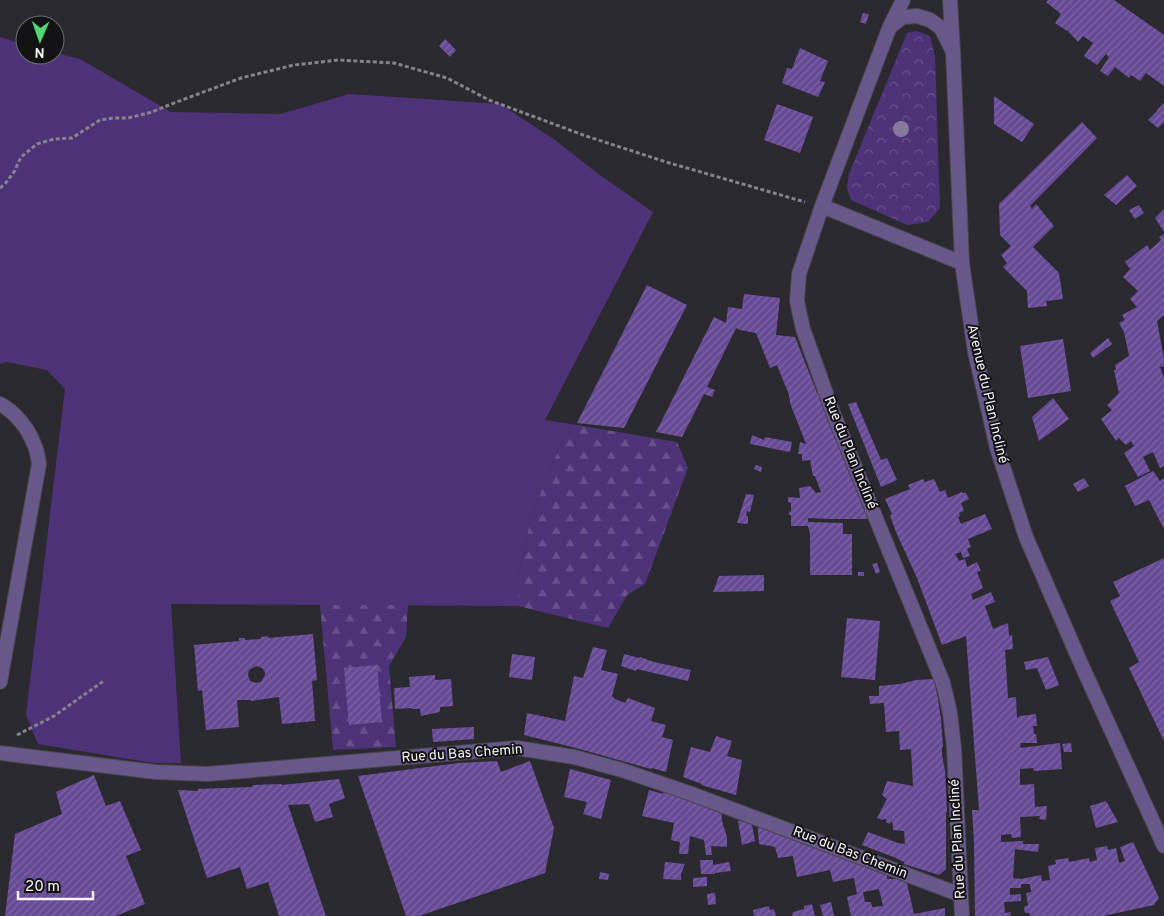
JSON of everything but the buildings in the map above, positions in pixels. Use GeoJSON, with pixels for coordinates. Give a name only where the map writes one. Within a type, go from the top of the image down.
{"type":"FeatureCollection","features":[{"type":"Feature","properties":{"kind":"street","name":"Rue du Plan Incliné"},"geometry":{"type":"LineString","coordinates":[[903,0],[890,26],[822,206],[799,274],[797,302],[803,329],[833,413],[943,683],[950,713],[954,748],[962,916]]}},
{"type":"Feature","properties":{"kind":"street","name":"Avenue du Plan Incliné"},"geometry":{"type":"LineString","coordinates":[[950,0],[962,263],[975,352],[997,448],[1026,537],[1164,846]]}},
{"type":"Feature","properties":{"kind":"street"},"geometry":{"type":"LineString","coordinates":[[890,26],[903,17],[917,16],[930,20],[941,28],[953,52]]}},
{"type":"Feature","properties":{"kind":"street"},"geometry":{"type":"LineString","coordinates":[[822,206],[962,263]]}},
{"type":"Feature","properties":{"kind":"street"},"geometry":{"type":"LineString","coordinates":[[0,404],[24,425],[35,445],[39,464],[0,682]]}},
{"type":"Feature","properties":{"kind":"street","name":"Rue du Bas Chemin"},"geometry":{"type":"LineString","coordinates":[[0,753],[156,772],[206,774],[517,748],[574,757],[622,770],[698,796],[961,896]]}},
{"type":"Feature","properties":{"kind":"path"},"geometry":{"type":"LineString","coordinates":[[0,188],[14,172],[21,157],[37,144],[54,139],[72,138],[100,120],[128,118],[152,112],[241,78],[294,66],[338,60],[394,63],[447,78],[489,100],[586,136],[702,172],[822,206]]}},
{"type":"Feature","properties":{"kind":"path"},"geometry":{"type":"LineString","coordinates":[[14,737],[54,716],[105,680]]}},
{"type":"Feature","properties":{"kind":"green space"},"geometry":{"type":"Polygon","coordinates":[[[917,31],[930,36],[935,56],[940,208],[928,222],[907,225],[851,200],[847,188],[849,174],[907,33],[917,31]]]}},
{"type":"Feature","properties":{"kind":"green space"},"geometry":{"type":"Polygon","coordinates":[[[0,37],[15,42],[15,65],[65,65],[65,55],[80,59],[171,112],[281,114],[349,94],[500,104],[555,140],[597,173],[653,212],[545,420],[571,424],[548,473],[530,522],[518,577],[518,606],[171,604],[181,763],[153,763],[38,744],[26,715],[65,389],[47,370],[7,362],[0,364],[0,37]]]}},
{"type":"Feature","properties":{"kind":"green space"},"geometry":{"type":"Polygon","coordinates":[[[571,424],[677,442],[688,468],[645,584],[627,595],[608,628],[518,606],[518,577],[530,522],[548,473],[571,424]]]}},
{"type":"Feature","properties":{"kind":"green space"},"geometry":{"type":"Polygon","coordinates":[[[320,605],[408,605],[406,637],[389,666],[396,747],[333,750],[320,605]]]}}]}
